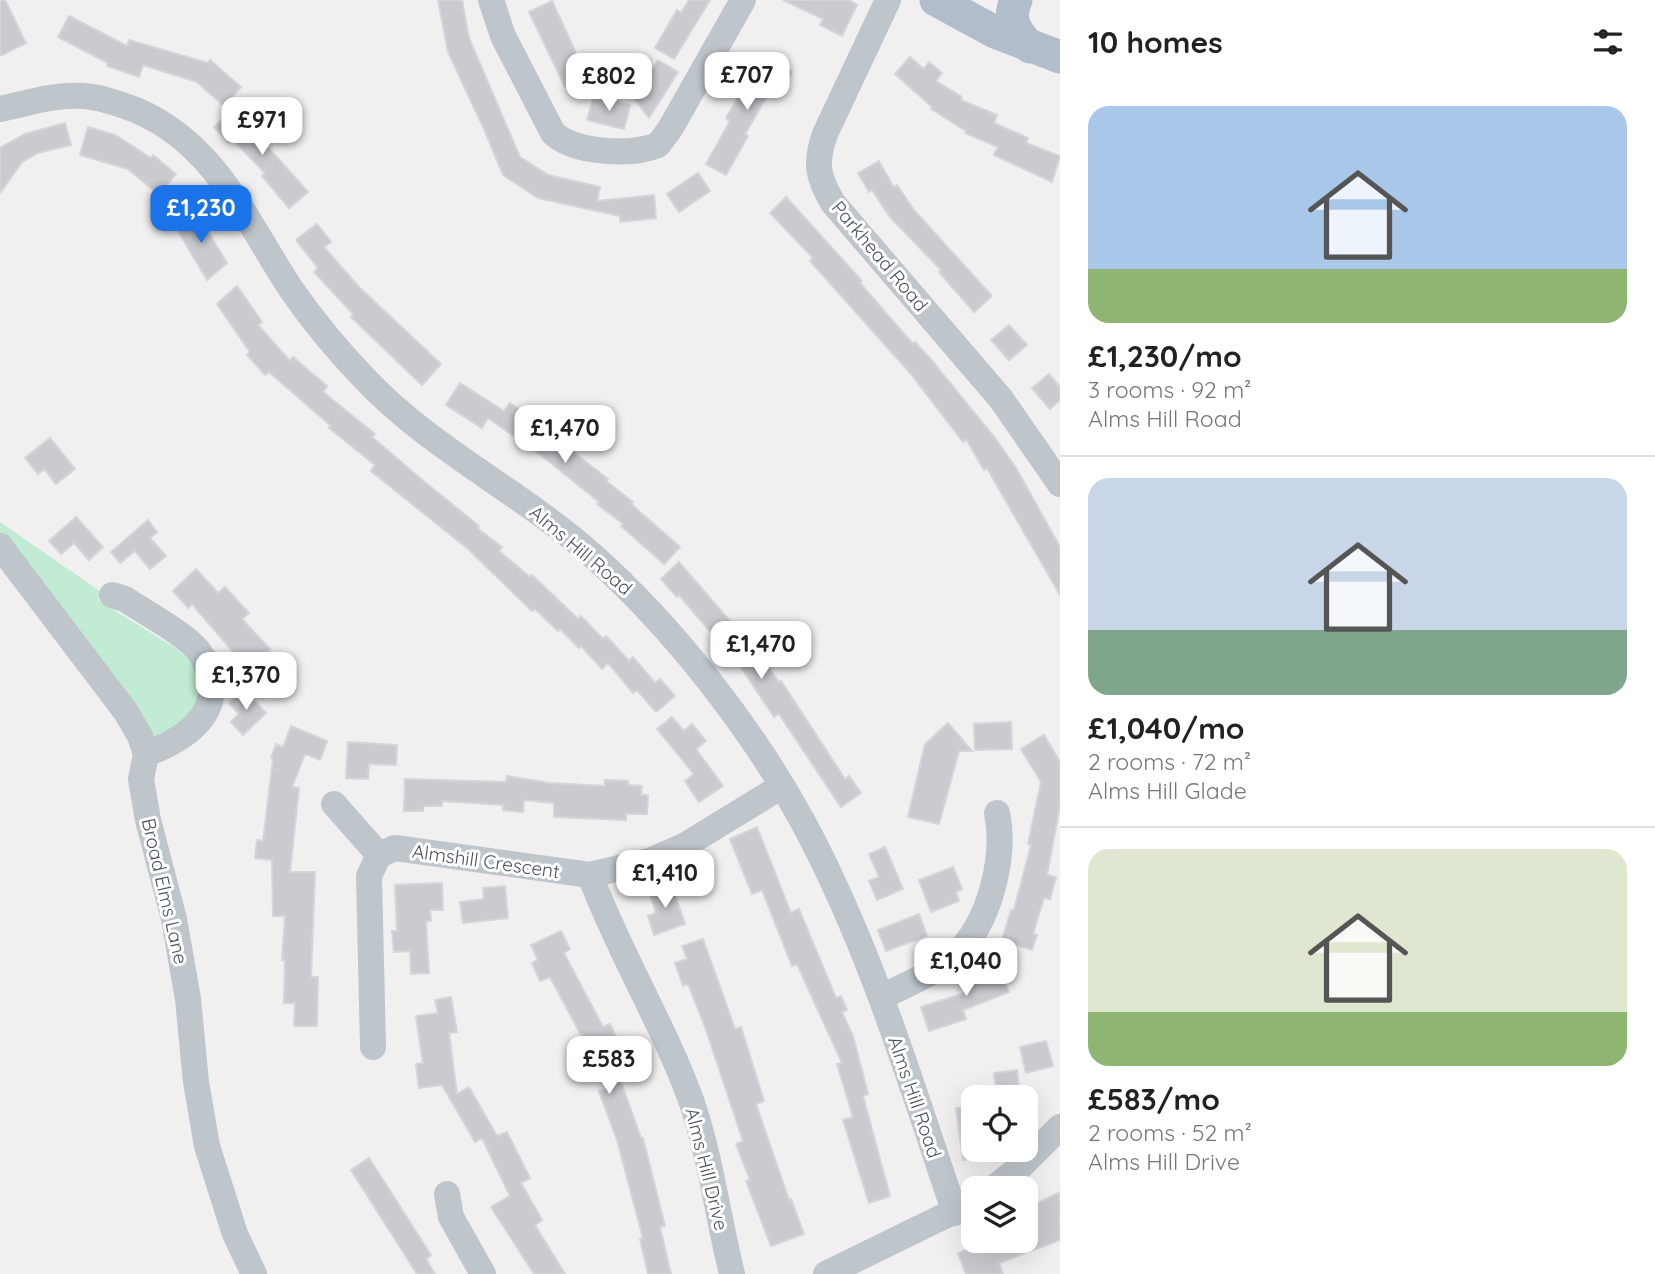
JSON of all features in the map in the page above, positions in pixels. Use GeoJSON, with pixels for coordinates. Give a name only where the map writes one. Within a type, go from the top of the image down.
{"type":"FeatureCollection","features":[{"type":"Feature","properties":{"kind":"main road"},"geometry":{"type":"LineString","coordinates":[[1016,0],[1011,20],[1017,33],[1045,52]]}},
{"type":"Feature","properties":{"kind":"main road"},"geometry":{"type":"LineString","coordinates":[[950,3],[1045,52]]}},
{"type":"Feature","properties":{"kind":"street"},"geometry":{"type":"LineString","coordinates":[[491,0],[503,36],[554,133],[572,145],[632,151],[658,145],[670,129],[743,0]]}},
{"type":"Feature","properties":{"kind":"street","name":"Parkhead Road"},"geometry":{"type":"LineString","coordinates":[[888,0],[825,134],[817,157],[824,187],[833,203],[1001,400],[1060,484]]}},
{"type":"Feature","properties":{"kind":"street","name":"Alms Hill Road"},"geometry":{"type":"LineString","coordinates":[[0,109],[51,96],[88,96],[123,105],[156,119],[188,141],[220,176],[290,287],[335,347],[376,391],[418,429],[517,496],[590,553],[644,604],[719,696],[782,786],[831,877],[882,997],[961,1200]]}},
{"type":"Feature","properties":{"kind":"street"},"geometry":{"type":"LineString","coordinates":[[0,546],[126,712],[146,754],[174,744],[206,714],[211,698],[211,681],[206,663],[194,645],[125,599],[112,595]]}},
{"type":"Feature","properties":{"kind":"street","name":"Broad Elms Lane"},"geometry":{"type":"LineString","coordinates":[[146,754],[141,779],[148,820],[174,919],[188,999],[196,1082],[207,1146],[235,1234],[254,1274]]}},
{"type":"Feature","properties":{"kind":"street","name":"Almshill Crescent"},"geometry":{"type":"LineString","coordinates":[[379,855],[395,848],[590,875],[649,861],[684,846],[782,786]]}},
{"type":"Feature","properties":{"kind":"street"},"geometry":{"type":"LineString","coordinates":[[334,804],[379,855],[369,876],[373,1047]]}},
{"type":"Feature","properties":{"kind":"street"},"geometry":{"type":"LineString","coordinates":[[882,997],[939,967],[967,942],[993,889],[1000,830],[997,813]]}},
{"type":"Feature","properties":{"kind":"street","name":"Alms Hill Drive"},"geometry":{"type":"LineString","coordinates":[[590,875],[603,911],[666,1041],[691,1103],[707,1156],[732,1274]]}},
{"type":"Feature","properties":{"kind":"street"},"geometry":{"type":"LineString","coordinates":[[1009,1176],[1060,1127]]}},
{"type":"Feature","properties":{"kind":"street"},"geometry":{"type":"LineString","coordinates":[[447,1194],[451,1217],[483,1274]]}},
{"type":"Feature","properties":{"kind":"street"},"geometry":{"type":"LineString","coordinates":[[826,1274],[961,1209]]}},
{"type":"Feature","properties":{"kind":"green space"},"geometry":{"type":"Polygon","coordinates":[[[0,522],[101,592],[98,600],[175,648],[195,664],[203,688],[195,715],[160,738],[145,732],[0,533],[0,522]]]}},
{"type":"Feature","properties":{"kind":"building"},"geometry":{"type":"Polygon","coordinates":[[[0,0],[5,0],[26,43],[0,56],[0,0]]]}},
{"type":"Feature","properties":{"kind":"building"},"geometry":{"type":"Polygon","coordinates":[[[438,0],[462,0],[469,38],[520,157],[548,175],[600,187],[597,201],[654,195],[656,218],[620,222],[620,216],[538,198],[503,175],[448,52],[438,0]]]}},
{"type":"Feature","properties":{"kind":"building"},"geometry":{"type":"Polygon","coordinates":[[[689,0],[710,0],[674,59],[655,48],[677,10],[681,13],[689,0]]]}},
{"type":"Feature","properties":{"kind":"building"},"geometry":{"type":"Polygon","coordinates":[[[783,0],[848,0],[857,5],[842,36],[820,25],[823,19],[783,0]]]}},
{"type":"Feature","properties":{"kind":"building"},"geometry":{"type":"Polygon","coordinates":[[[552,1],[587,77],[565,87],[529,12],[552,1]]]}},
{"type":"Feature","properties":{"kind":"building"},"geometry":{"type":"Polygon","coordinates":[[[69,16],[127,46],[129,40],[208,63],[210,60],[241,87],[224,106],[197,82],[143,65],[139,77],[107,66],[108,63],[58,37],[69,16]]]}},
{"type":"Feature","properties":{"kind":"building"},"geometry":{"type":"Polygon","coordinates":[[[762,56],[792,72],[783,89],[774,84],[745,134],[748,136],[726,175],[706,164],[730,121],[726,118],[762,56]]]}},
{"type":"Feature","properties":{"kind":"building"},"geometry":{"type":"Polygon","coordinates":[[[910,57],[924,69],[929,62],[942,73],[936,81],[962,97],[961,100],[997,115],[994,123],[1028,138],[1026,143],[1060,156],[1052,182],[994,155],[998,147],[965,133],[966,131],[931,109],[932,107],[895,74],[910,57]]]}},
{"type":"Feature","properties":{"kind":"building"},"geometry":{"type":"Polygon","coordinates":[[[658,60],[678,72],[649,118],[634,98],[658,60]]]}},
{"type":"Feature","properties":{"kind":"building"},"geometry":{"type":"Polygon","coordinates":[[[594,96],[630,105],[624,129],[587,120],[594,96]]]}},
{"type":"Feature","properties":{"kind":"building"},"geometry":{"type":"Polygon","coordinates":[[[235,108],[308,192],[289,208],[262,176],[265,173],[232,139],[229,142],[214,127],[235,108]]]}},
{"type":"Feature","properties":{"kind":"building"},"geometry":{"type":"Polygon","coordinates":[[[65,123],[71,145],[38,153],[22,162],[0,193],[0,148],[25,134],[65,123]]]}},
{"type":"Feature","properties":{"kind":"building"},"geometry":{"type":"Polygon","coordinates":[[[88,127],[115,135],[151,158],[153,155],[176,174],[158,194],[128,169],[80,155],[88,127]]]}},
{"type":"Feature","properties":{"kind":"building"},"geometry":{"type":"Polygon","coordinates":[[[879,161],[894,188],[897,185],[914,210],[992,296],[974,312],[939,272],[941,270],[890,217],[872,190],[869,192],[858,173],[879,161]]]}},
{"type":"Feature","properties":{"kind":"building"},"geometry":{"type":"Polygon","coordinates":[[[698,173],[710,191],[679,212],[667,194],[698,173]]]}},
{"type":"Feature","properties":{"kind":"building"},"geometry":{"type":"Polygon","coordinates":[[[786,197],[862,281],[860,283],[913,344],[915,342],[929,357],[1016,468],[1060,547],[1060,595],[987,468],[984,470],[966,439],[963,442],[911,374],[810,261],[813,258],[770,213],[786,197]]]}},
{"type":"Feature","properties":{"kind":"building"},"geometry":{"type":"Polygon","coordinates":[[[195,211],[227,263],[207,280],[174,224],[195,211]]]}},
{"type":"Feature","properties":{"kind":"building"},"geometry":{"type":"Polygon","coordinates":[[[317,224],[331,242],[324,247],[359,287],[441,364],[422,385],[351,317],[353,314],[314,272],[318,268],[296,240],[317,224]]]}},
{"type":"Feature","properties":{"kind":"building"},"geometry":{"type":"Polygon","coordinates":[[[237,286],[262,322],[258,325],[290,361],[293,357],[327,386],[323,392],[375,434],[372,437],[479,526],[477,528],[502,547],[499,551],[530,577],[532,575],[578,619],[581,616],[603,639],[606,636],[629,661],[633,657],[655,683],[660,679],[675,696],[656,712],[637,690],[633,693],[608,663],[602,669],[581,646],[579,648],[535,609],[532,611],[468,549],[371,471],[375,465],[329,428],[331,426],[269,372],[265,375],[247,355],[250,352],[217,304],[237,286]]]}},
{"type":"Feature","properties":{"kind":"building"},"geometry":{"type":"Polygon","coordinates":[[[1009,325],[1027,345],[1009,360],[991,340],[1009,325]]]}},
{"type":"Feature","properties":{"kind":"building"},"geometry":{"type":"Polygon","coordinates":[[[1049,374],[1060,387],[1060,400],[1050,409],[1032,388],[1049,374]]]}},
{"type":"Feature","properties":{"kind":"building"},"geometry":{"type":"Polygon","coordinates":[[[460,383],[504,411],[510,403],[536,422],[541,416],[565,433],[559,441],[608,479],[606,481],[633,502],[631,504],[680,547],[664,564],[621,526],[623,524],[597,504],[599,502],[546,459],[488,418],[482,428],[446,405],[460,383]]]}},
{"type":"Feature","properties":{"kind":"building"},"geometry":{"type":"Polygon","coordinates":[[[50,438],[75,469],[56,484],[44,469],[38,474],[25,458],[50,438]]]}},
{"type":"Feature","properties":{"kind":"building"},"geometry":{"type":"Polygon","coordinates":[[[76,517],[103,547],[89,560],[74,543],[61,554],[49,541],[76,517]]]}},
{"type":"Feature","properties":{"kind":"building"},"geometry":{"type":"Polygon","coordinates":[[[148,520],[157,532],[150,538],[166,556],[150,569],[135,551],[120,563],[111,552],[148,520]]]}},
{"type":"Feature","properties":{"kind":"building"},"geometry":{"type":"Polygon","coordinates":[[[679,562],[761,657],[779,682],[781,681],[845,779],[849,776],[861,793],[841,807],[779,714],[774,717],[742,669],[679,595],[677,597],[661,579],[679,562]]]}},
{"type":"Feature","properties":{"kind":"building"},"geometry":{"type":"Polygon","coordinates":[[[196,569],[218,593],[225,587],[249,613],[242,619],[270,649],[248,669],[192,604],[188,608],[173,591],[196,569]]]}},
{"type":"Feature","properties":{"kind":"building"},"geometry":{"type":"Polygon","coordinates":[[[244,689],[266,713],[243,735],[231,722],[239,714],[229,703],[244,689]]]}},
{"type":"Feature","properties":{"kind":"building"},"geometry":{"type":"Polygon","coordinates":[[[672,717],[684,731],[692,724],[706,741],[696,749],[723,786],[699,802],[685,781],[694,774],[657,729],[672,717]]]}},
{"type":"Feature","properties":{"kind":"building"},"geometry":{"type":"Polygon","coordinates":[[[1011,722],[1012,749],[975,750],[974,724],[1011,722]]]}},
{"type":"Feature","properties":{"kind":"building"},"geometry":{"type":"Polygon","coordinates":[[[948,723],[972,751],[959,751],[939,824],[908,817],[925,744],[948,723]]]}},
{"type":"Feature","properties":{"kind":"building"},"geometry":{"type":"Polygon","coordinates":[[[291,726],[327,741],[320,760],[305,754],[292,787],[299,788],[290,872],[315,872],[311,977],[318,977],[317,1026],[294,1026],[295,1003],[284,1003],[285,960],[282,960],[285,916],[273,916],[272,860],[255,858],[257,840],[263,841],[271,758],[276,744],[283,747],[291,726]]]}},
{"type":"Feature","properties":{"kind":"building"},"geometry":{"type":"Polygon","coordinates":[[[1044,735],[1060,762],[1060,805],[1047,875],[1056,877],[1050,899],[1044,898],[1033,934],[1037,935],[1032,950],[1002,940],[1011,910],[1014,910],[1031,845],[1028,844],[1041,782],[1021,749],[1044,735]]]}},
{"type":"Feature","properties":{"kind":"building"},"geometry":{"type":"Polygon","coordinates":[[[348,742],[397,745],[396,765],[369,764],[368,779],[346,778],[348,742]]]}},
{"type":"Feature","properties":{"kind":"building"},"geometry":{"type":"Polygon","coordinates":[[[507,776],[549,783],[605,786],[605,780],[628,781],[628,785],[642,786],[641,795],[648,795],[647,814],[626,814],[626,820],[554,817],[554,803],[524,800],[523,812],[503,810],[504,805],[442,801],[442,806],[424,806],[423,811],[404,811],[405,779],[506,782],[507,776]]]}},
{"type":"Feature","properties":{"kind":"building"},"geometry":{"type":"Polygon","coordinates":[[[757,827],[791,913],[799,909],[836,998],[841,996],[847,1010],[842,1012],[853,1036],[868,1094],[863,1096],[890,1196],[869,1203],[843,1120],[853,1117],[837,1064],[842,1063],[797,964],[792,966],[762,890],[752,894],[730,839],[757,827]]]}},
{"type":"Feature","properties":{"kind":"building"},"geometry":{"type":"Polygon","coordinates":[[[885,847],[903,889],[877,900],[869,881],[879,877],[869,854],[885,847]]]}},
{"type":"Feature","properties":{"kind":"building"},"geometry":{"type":"Polygon","coordinates":[[[953,867],[962,889],[956,892],[959,901],[931,912],[919,880],[953,867]]]}},
{"type":"Feature","properties":{"kind":"building"},"geometry":{"type":"Polygon","coordinates":[[[442,883],[443,910],[430,910],[431,921],[426,921],[429,973],[411,974],[410,951],[394,952],[392,931],[397,931],[395,885],[442,883]]]}},
{"type":"Feature","properties":{"kind":"building"},"geometry":{"type":"Polygon","coordinates":[[[671,883],[685,924],[654,935],[648,916],[656,913],[649,891],[671,883]]]}},
{"type":"Feature","properties":{"kind":"building"},"geometry":{"type":"Polygon","coordinates":[[[505,886],[508,918],[463,923],[460,902],[484,899],[483,888],[505,886]]]}},
{"type":"Feature","properties":{"kind":"building"},"geometry":{"type":"Polygon","coordinates":[[[919,914],[927,936],[886,951],[878,930],[919,914]]]}},
{"type":"Feature","properties":{"kind":"building"},"geometry":{"type":"Polygon","coordinates":[[[561,931],[570,949],[564,953],[603,1027],[610,1024],[618,1041],[608,1045],[643,1138],[665,1226],[660,1227],[671,1274],[648,1274],[640,1239],[643,1238],[617,1140],[599,1091],[607,1089],[583,1034],[581,1035],[550,977],[540,981],[532,963],[538,960],[531,945],[561,931]]]}},
{"type":"Feature","properties":{"kind":"building"},"geometry":{"type":"Polygon","coordinates":[[[703,939],[735,1029],[741,1027],[764,1101],[756,1104],[789,1200],[791,1199],[804,1234],[771,1246],[746,1181],[750,1180],[736,1144],[743,1141],[705,1027],[688,984],[683,986],[675,963],[687,959],[682,946],[703,939]]]}},
{"type":"Feature","properties":{"kind":"building"},"geometry":{"type":"Polygon","coordinates":[[[998,963],[1009,992],[963,1010],[966,1019],[929,1031],[921,1007],[968,992],[962,978],[998,963]]]}},
{"type":"Feature","properties":{"kind":"building"},"geometry":{"type":"Polygon","coordinates":[[[451,997],[457,1032],[449,1033],[457,1094],[469,1087],[497,1136],[507,1132],[530,1178],[521,1183],[542,1220],[535,1225],[565,1274],[534,1274],[491,1207],[510,1196],[482,1138],[475,1142],[442,1085],[419,1088],[416,1064],[423,1063],[416,1016],[438,1013],[435,1000],[451,997]]]}},
{"type":"Feature","properties":{"kind":"building"},"geometry":{"type":"Polygon","coordinates":[[[1046,1041],[1053,1066],[1026,1073],[1020,1047],[1046,1041]]]}},
{"type":"Feature","properties":{"kind":"building"},"geometry":{"type":"Polygon","coordinates":[[[1017,1070],[1019,1085],[996,1085],[994,1073],[1017,1070]]]}},
{"type":"Feature","properties":{"kind":"building"},"geometry":{"type":"Polygon","coordinates":[[[961,1107],[961,1145],[956,1108],[961,1107]]]}},
{"type":"Feature","properties":{"kind":"building"},"geometry":{"type":"Polygon","coordinates":[[[369,1158],[431,1255],[426,1259],[435,1274],[417,1274],[351,1170],[369,1158]]]}},
{"type":"Feature","properties":{"kind":"building"},"geometry":{"type":"Polygon","coordinates":[[[1060,1192],[1060,1240],[1038,1248],[1038,1203],[1060,1192]]]}},
{"type":"Feature","properties":{"kind":"building"},"geometry":{"type":"Polygon","coordinates":[[[958,1253],[1026,1253],[999,1263],[1003,1274],[966,1274],[958,1253]]]}}]}
